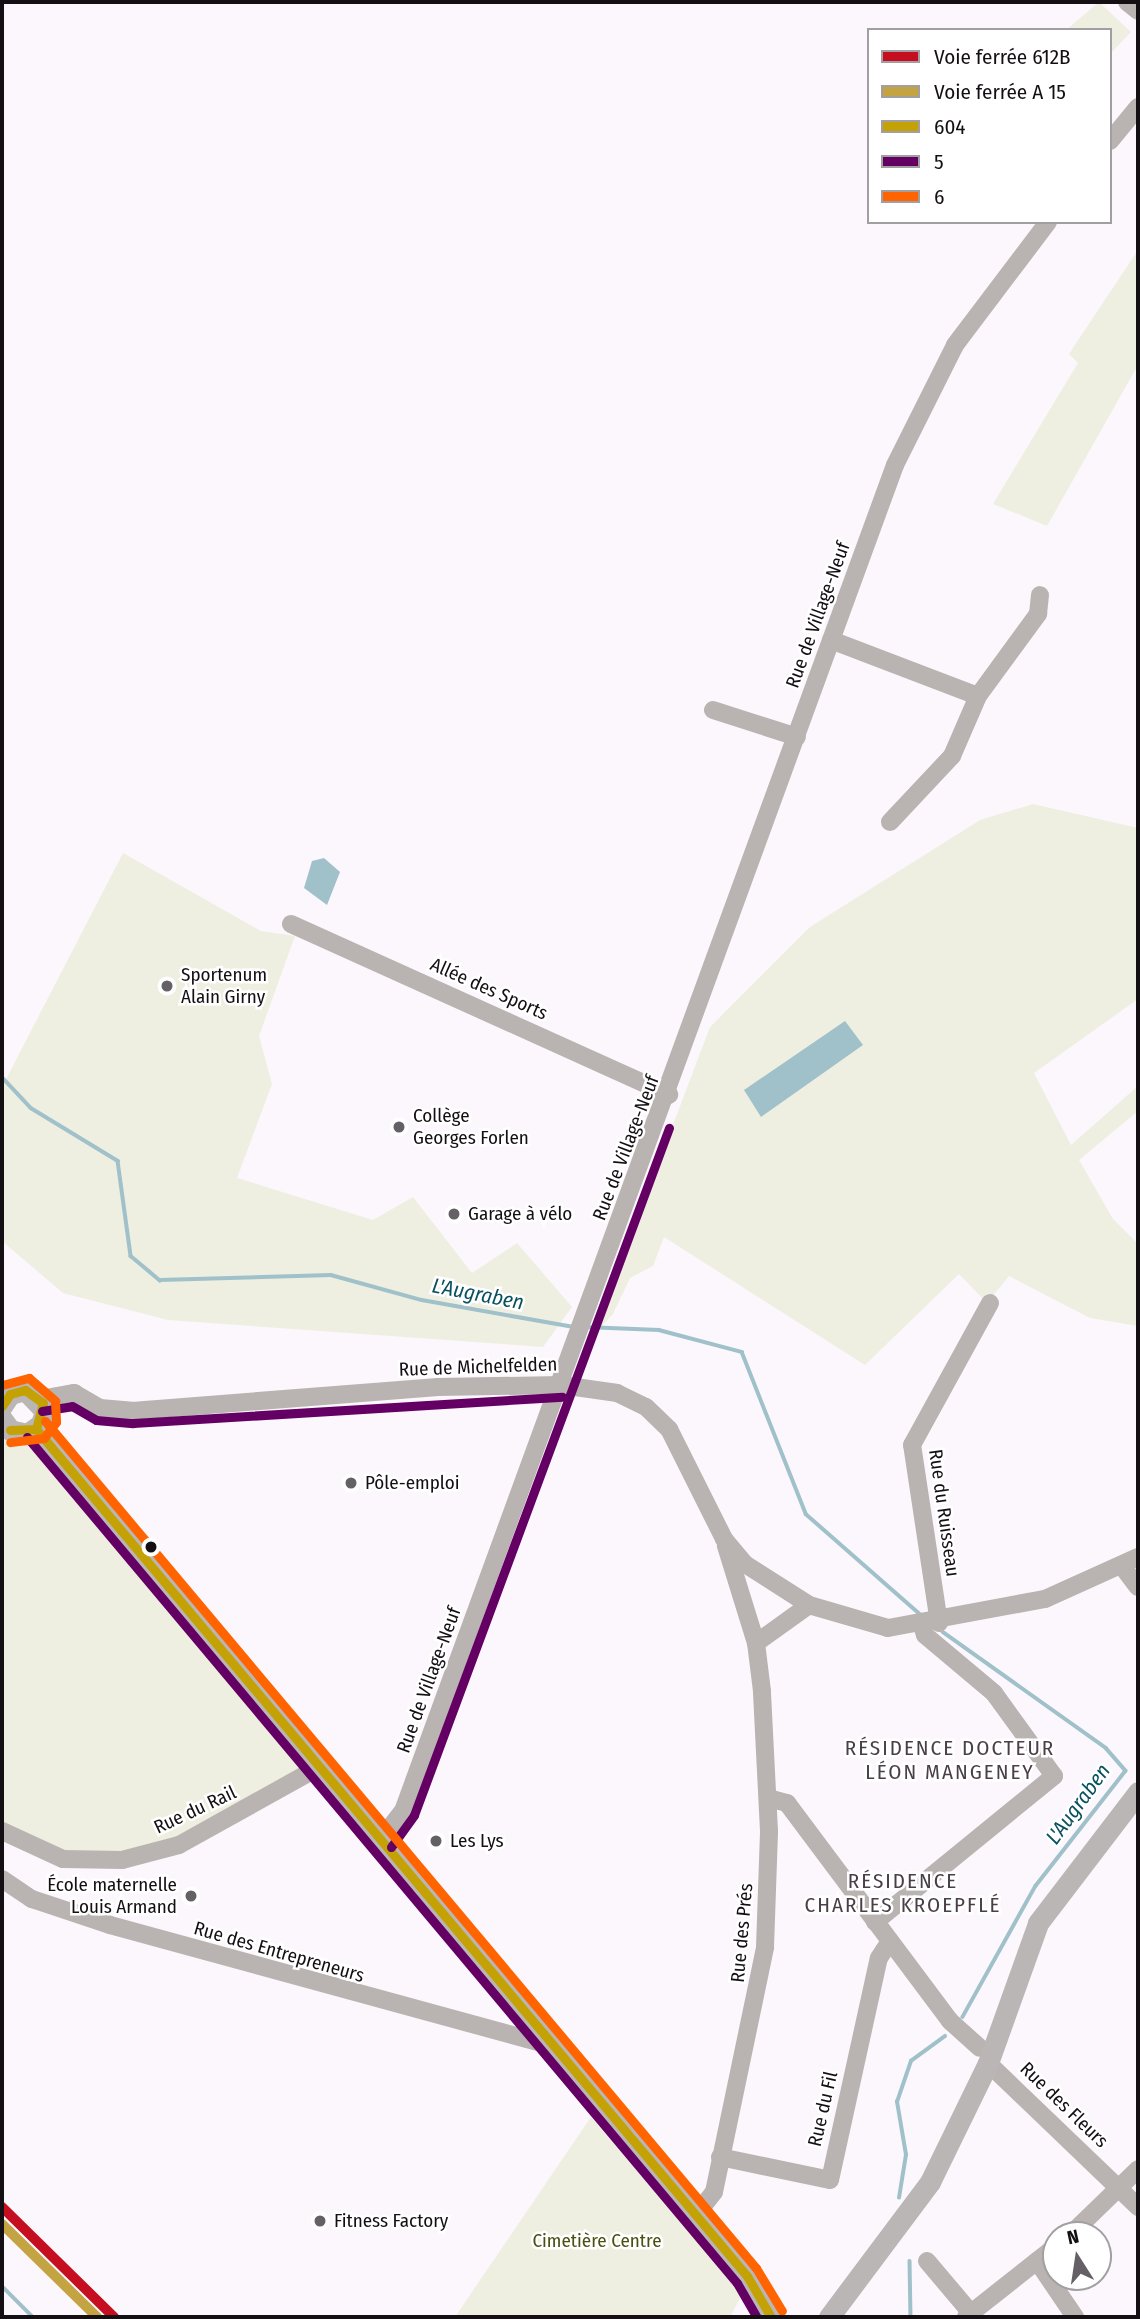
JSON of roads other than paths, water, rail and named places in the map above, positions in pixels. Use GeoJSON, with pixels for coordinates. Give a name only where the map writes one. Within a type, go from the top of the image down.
{"type":"FeatureCollection","features":[{"type":"Feature","properties":{"kind":"main road"},"geometry":{"type":"LineString","coordinates":[[4,1397],[25,1390],[40,1399],[44,1418],[30,1432]]}},
{"type":"Feature","properties":{"kind":"main road"},"geometry":{"type":"LineString","coordinates":[[2,1419],[30,1432],[381,1839],[696,2215],[760,2307],[771,2317]]}},
{"type":"Feature","properties":{"kind":"main road"},"geometry":{"type":"LineString","coordinates":[[828,2315],[906,2221],[961,2114],[1038,1923],[1138,1792]]}},
{"type":"Feature","properties":{"kind":"street"},"geometry":{"type":"LineString","coordinates":[[1127,2],[1138,11]]}},
{"type":"Feature","properties":{"kind":"street"},"geometry":{"type":"LineString","coordinates":[[1112,139],[1138,107]]}},
{"type":"Feature","properties":{"kind":"street","name":"Rue de Village-Neuf"},"geometry":{"type":"LineString","coordinates":[[381,1839],[403,1811],[587,1309],[669,1095],[895,465],[955,345],[1046,224]]}},
{"type":"Feature","properties":{"kind":"street"},"geometry":{"type":"LineString","coordinates":[[890,822],[952,756],[978,696],[1038,614],[1040,595]]}},
{"type":"Feature","properties":{"kind":"street"},"geometry":{"type":"LineString","coordinates":[[831,640],[978,696]]}},
{"type":"Feature","properties":{"kind":"street"},"geometry":{"type":"LineString","coordinates":[[713,710],[797,737]]}},
{"type":"Feature","properties":{"kind":"street","name":"Allée des Sports"},"geometry":{"type":"LineString","coordinates":[[291,924],[669,1095]]}},
{"type":"Feature","properties":{"kind":"street","name":"Rue du Ruisseau"},"geometry":{"type":"LineString","coordinates":[[930,1624],[913,1436],[990,1303]]}},
{"type":"Feature","properties":{"kind":"street","name":"Rue de Michelfelden"},"geometry":{"type":"LineString","coordinates":[[40,1399],[74,1393],[100,1408],[132,1411],[561,1384],[627,1396],[660,1418],[724,1539],[745,1564],[809,1605],[888,1628],[930,1624],[1045,1599],[1138,1557]]}},
{"type":"Feature","properties":{"kind":"street"},"geometry":{"type":"LineString","coordinates":[[2,1440],[30,1432]]}},
{"type":"Feature","properties":{"kind":"street","name":"Rue des Prés"},"geometry":{"type":"LineString","coordinates":[[696,2215],[714,2192],[765,1947],[768,1798],[756,1643],[737,1591],[724,1539]]}},
{"type":"Feature","properties":{"kind":"street"},"geometry":{"type":"LineString","coordinates":[[737,1591],[745,1564]]}},
{"type":"Feature","properties":{"kind":"street"},"geometry":{"type":"LineString","coordinates":[[1122,1566],[1138,1587]]}},
{"type":"Feature","properties":{"kind":"street"},"geometry":{"type":"LineString","coordinates":[[756,1643],[809,1605]]}},
{"type":"Feature","properties":{"kind":"street"},"geometry":{"type":"LineString","coordinates":[[875,1922],[1054,1776],[994,1693],[925,1635],[930,1624]]}},
{"type":"Feature","properties":{"kind":"street","name":"Rue du Rail"},"geometry":{"type":"LineString","coordinates":[[2,1831],[63,1859],[122,1860],[179,1845],[319,1767]]}},
{"type":"Feature","properties":{"kind":"street","name":"Rue des Fleurs"},"geometry":{"type":"LineString","coordinates":[[768,1798],[787,1803],[806,1843],[875,1922],[950,2021],[1138,2207]]}},
{"type":"Feature","properties":{"kind":"street","name":"Rue des Entrepreneurs"},"geometry":{"type":"LineString","coordinates":[[2,1879],[32,1899],[102,1922],[553,2046]]}},
{"type":"Feature","properties":{"kind":"street","name":"Rue du Fil"},"geometry":{"type":"LineString","coordinates":[[720,2157],[830,2180],[879,1958],[890,1941]]}},
{"type":"Feature","properties":{"kind":"street"},"geometry":{"type":"LineString","coordinates":[[1086,2221],[1120,2190],[1138,2169]]}},
{"type":"Feature","properties":{"kind":"street"},"geometry":{"type":"LineString","coordinates":[[927,2261],[969,2315],[1042,2257]]}},
{"type":"Feature","properties":{"kind":"street"},"geometry":{"type":"LineString","coordinates":[[1037,2261],[1075,2317]]}},
{"type":"Feature","properties":{"kind":"water"},"geometry":{"type":"Polygon","coordinates":[[[324,858],[340,872],[327,905],[304,888],[312,861],[324,858]]]}},
{"type":"Feature","properties":{"kind":"water"},"geometry":{"type":"Polygon","coordinates":[[[845,1021],[863,1045],[761,1117],[744,1090],[845,1021]]]}},
{"type":"Feature","properties":{"kind":"waterway","name":"L'Augraben"},"geometry":{"type":"LineString","coordinates":[[2,1077],[31,1108],[118,1161],[131,1256],[160,1280],[331,1275],[422,1300],[574,1327]]}},
{"type":"Feature","properties":{"kind":"waterway","name":"L'Augraben"},"geometry":{"type":"LineString","coordinates":[[585,1327],[659,1330],[742,1352],[806,1514],[920,1614]]}},
{"type":"Feature","properties":{"kind":"waterway","name":"L'Augraben"},"geometry":{"type":"LineString","coordinates":[[943,1632],[1106,1748],[1126,1771],[1036,1886],[963,2017]]}},
{"type":"Feature","properties":{"kind":"waterway","name":"L'Augraben"},"geometry":{"type":"LineString","coordinates":[[899,2198],[906,2155],[897,2102],[911,2061],[945,2036]]}},
{"type":"Feature","properties":{"kind":"waterway","name":"L'Augraben"},"geometry":{"type":"LineString","coordinates":[[910,2261],[911,2317]]}},
{"type":"Feature","properties":{"kind":"waterway"},"geometry":{"type":"LineString","coordinates":[[2,2286],[33,2317]]}},
{"type":"Feature","properties":{"kind":"rail line","name":"612B"},"geometry":{"type":"LineString","coordinates":[[2,2207],[114,2317]]}},
{"type":"Feature","properties":{"kind":"place","name":"Sportenum Alain Girny"},"geometry":{"type":"Point","coordinates":[167,986]}},
{"type":"Feature","properties":{"kind":"place","name":"Collège Georges Forlen"},"geometry":{"type":"Point","coordinates":[399,1127]}},
{"type":"Feature","properties":{"kind":"place","name":"Garage à vélo"},"geometry":{"type":"Point","coordinates":[454,1214]}},
{"type":"Feature","properties":{"kind":"place","name":"Pôle-emploi"},"geometry":{"type":"Point","coordinates":[351,1483]}},
{"type":"Feature","properties":{"kind":"place","name":"Les Lys"},"geometry":{"type":"Point","coordinates":[436,1841]}},
{"type":"Feature","properties":{"kind":"place","name":"École maternelle Louis Armand"},"geometry":{"type":"Point","coordinates":[191,1896]}},
{"type":"Feature","properties":{"kind":"place","name":"Fitness Factory"},"geometry":{"type":"Point","coordinates":[320,2221]}},
{"type":"Feature","properties":{"kind":"district","name":"RÉSIDENCE DOCTEUR LÉON MANGENEY"},"geometry":{"type":"Point","coordinates":[950,1760]}},
{"type":"Feature","properties":{"kind":"district","name":"RÉSIDENCE CHARLES KROEPFLÉ"},"geometry":{"type":"Point","coordinates":[903,1893]}},
{"type":"Feature","properties":{"kind":"park label","name":"Cimetière Centre"},"geometry":{"type":"Point","coordinates":[597,2241]}}]}
